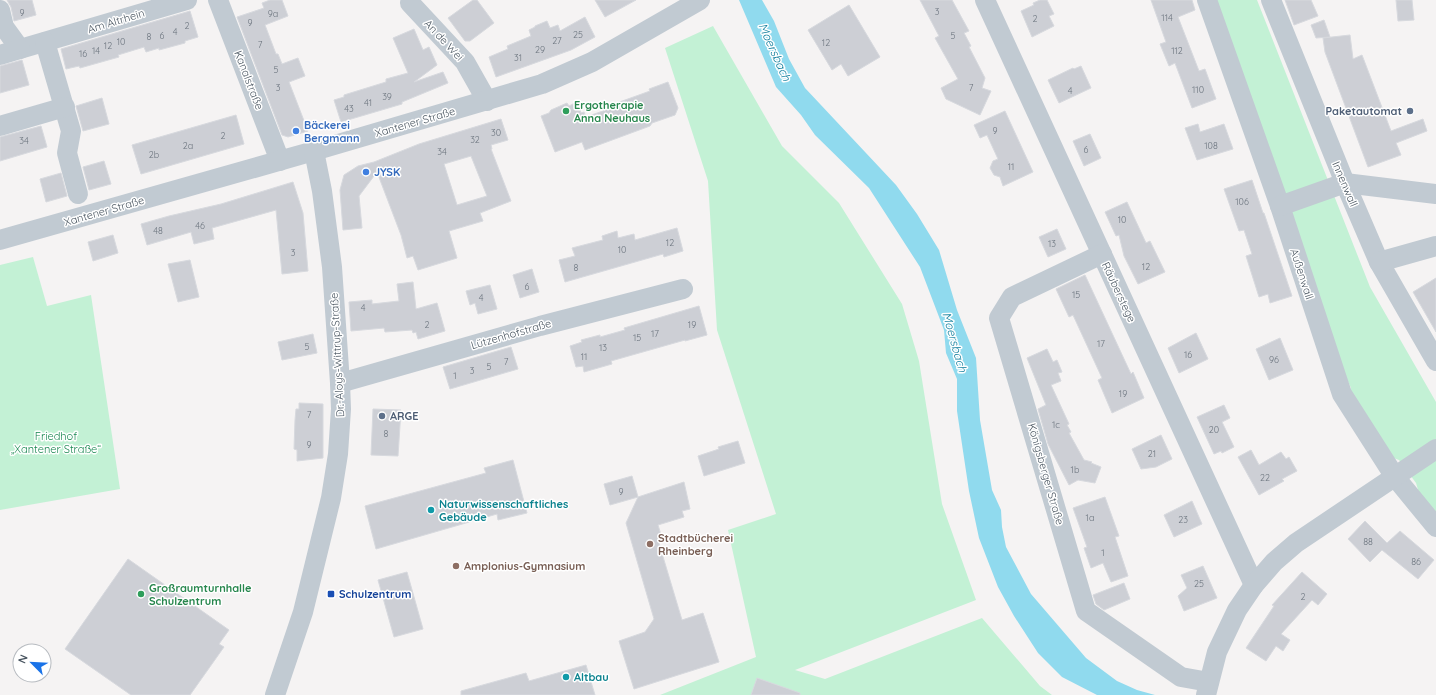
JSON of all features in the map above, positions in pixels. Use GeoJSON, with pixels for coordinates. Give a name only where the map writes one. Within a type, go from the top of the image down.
{"type":"FeatureCollection","features":[{"type":"Feature","properties":{"kind":"street","name":"Am Altrhein"},"geometry":{"type":"LineString","coordinates":[[0,55],[187,0]]}},
{"type":"Feature","properties":{"kind":"street","name":"Kanalstraße"},"geometry":{"type":"LineString","coordinates":[[218,0],[280,161]]}},
{"type":"Feature","properties":{"kind":"street","name":"Xantener Straße"},"geometry":{"type":"LineString","coordinates":[[0,240],[280,161],[542,84],[592,62],[700,0]]}},
{"type":"Feature","properties":{"kind":"street","name":"Räuberstege"},"geometry":{"type":"LineString","coordinates":[[985,0],[1254,585]]}},
{"type":"Feature","properties":{"kind":"street","name":"Außenwall"},"geometry":{"type":"LineString","coordinates":[[1207,0],[1280,206],[1342,394],[1395,477],[1436,527]]}},
{"type":"Feature","properties":{"kind":"street","name":"Innenwall"},"geometry":{"type":"LineString","coordinates":[[1270,0],[1344,183],[1379,262],[1436,361]]}},
{"type":"Feature","properties":{"kind":"street","name":"An de Wei"},"geometry":{"type":"LineString","coordinates":[[410,3],[465,62],[487,101]]}},
{"type":"Feature","properties":{"kind":"street"},"geometry":{"type":"LineString","coordinates":[[0,10],[4,27],[20,49]]}},
{"type":"Feature","properties":{"kind":"street"},"geometry":{"type":"LineString","coordinates":[[45,42],[71,131],[67,153],[78,194]]}},
{"type":"Feature","properties":{"kind":"street"},"geometry":{"type":"LineString","coordinates":[[0,126],[65,107]]}},
{"type":"Feature","properties":{"kind":"street","name":"Dr.-Aloys-Wittrup-Straße"},"geometry":{"type":"LineString","coordinates":[[275,695],[303,612],[331,498],[338,454],[341,409],[332,266],[322,191],[314,151]]}},
{"type":"Feature","properties":{"kind":"street"},"geometry":{"type":"LineString","coordinates":[[1280,206],[1344,183],[1436,194]]}},
{"type":"Feature","properties":{"kind":"street"},"geometry":{"type":"LineString","coordinates":[[1379,262],[1436,246]]}},
{"type":"Feature","properties":{"kind":"street","name":"Königsberger Straße"},"geometry":{"type":"LineString","coordinates":[[1102,254],[1012,297],[999,318],[1086,611],[1181,677],[1208,689],[1217,652],[1237,610],[1254,585],[1274,562],[1296,543],[1436,449]]}},
{"type":"Feature","properties":{"kind":"street","name":"Lützenhofstraße"},"geometry":{"type":"LineString","coordinates":[[340,383],[540,326],[683,289]]}},
{"type":"Feature","properties":{"kind":"green space"},"geometry":{"type":"Polygon","coordinates":[[[1214,0],[1257,0],[1370,287],[1436,402],[1436,514],[1419,493],[1416,483],[1399,460],[1391,457],[1348,393],[1351,388],[1339,362],[1214,0]]]}},
{"type":"Feature","properties":{"kind":"green space"},"geometry":{"type":"Polygon","coordinates":[[[713,26],[782,146],[839,203],[902,304],[919,361],[942,504],[976,600],[795,670],[825,679],[982,618],[1040,686],[1052,695],[660,695],[756,657],[728,530],[776,514],[717,330],[708,181],[665,48],[713,26]]]}},
{"type":"Feature","properties":{"kind":"green space","name":"Friedhof „Xantener Straße“"},"geometry":{"type":"Polygon","coordinates":[[[33,257],[47,306],[91,295],[120,489],[0,510],[0,265],[33,257]]]}},
{"type":"Feature","properties":{"kind":"water","name":"Moersbach"},"geometry":{"type":"Polygon","coordinates":[[[739,0],[762,0],[774,21],[789,59],[805,88],[896,185],[917,214],[939,250],[957,310],[976,358],[980,420],[992,490],[1001,510],[1002,527],[1006,547],[1031,594],[1086,658],[1117,681],[1137,690],[1155,695],[1097,695],[1062,677],[1038,653],[1014,616],[998,587],[979,538],[969,491],[957,411],[957,379],[946,353],[944,330],[920,267],[869,188],[815,135],[801,115],[776,87],[739,0]]]}},
{"type":"Feature","properties":{"kind":"building"},"geometry":{"type":"Polygon","coordinates":[[[7,0],[32,0],[36,15],[14,21],[11,7],[7,0]]]}},
{"type":"Feature","properties":{"kind":"building"},"geometry":{"type":"Polygon","coordinates":[[[270,0],[282,0],[288,16],[265,25],[276,54],[278,54],[282,64],[298,58],[305,76],[289,82],[308,131],[288,137],[282,135],[237,17],[264,8],[262,3],[270,0]]]}},
{"type":"Feature","properties":{"kind":"building"},"geometry":{"type":"Polygon","coordinates":[[[473,0],[477,0],[494,23],[470,41],[465,41],[448,18],[473,0]]]}},
{"type":"Feature","properties":{"kind":"building"},"geometry":{"type":"Polygon","coordinates":[[[595,0],[636,0],[605,17],[595,0]]]}},
{"type":"Feature","properties":{"kind":"building"},"geometry":{"type":"Polygon","coordinates":[[[920,0],[952,0],[969,31],[964,33],[971,46],[969,47],[985,78],[982,88],[991,91],[980,115],[946,99],[941,88],[958,79],[935,38],[939,36],[920,0]]]}},
{"type":"Feature","properties":{"kind":"building"},"geometry":{"type":"Polygon","coordinates":[[[1040,0],[1047,0],[1054,14],[1049,16],[1054,26],[1032,37],[1021,11],[1034,5],[1033,3],[1040,0]]]}},
{"type":"Feature","properties":{"kind":"building"},"geometry":{"type":"Polygon","coordinates":[[[1151,0],[1192,0],[1195,10],[1178,17],[1199,71],[1205,69],[1216,99],[1192,108],[1175,63],[1169,66],[1160,44],[1166,42],[1151,0]]]}},
{"type":"Feature","properties":{"kind":"building"},"geometry":{"type":"Polygon","coordinates":[[[1285,0],[1311,0],[1318,16],[1294,25],[1285,0]]]}},
{"type":"Feature","properties":{"kind":"building"},"geometry":{"type":"Polygon","coordinates":[[[1396,0],[1412,0],[1414,20],[1398,21],[1396,0]]]}},
{"type":"Feature","properties":{"kind":"building"},"geometry":{"type":"Polygon","coordinates":[[[849,5],[880,57],[848,76],[841,64],[832,70],[808,30],[849,5]]]}},
{"type":"Feature","properties":{"kind":"building"},"geometry":{"type":"Polygon","coordinates":[[[190,11],[198,37],[185,41],[185,43],[159,50],[159,48],[146,52],[144,47],[118,55],[119,57],[80,68],[79,66],[66,69],[61,49],[190,11]]]}},
{"type":"Feature","properties":{"kind":"building"},"geometry":{"type":"Polygon","coordinates":[[[585,17],[595,37],[571,50],[496,77],[489,57],[508,49],[507,46],[531,36],[529,30],[547,21],[550,28],[558,25],[560,31],[585,17]]]}},
{"type":"Feature","properties":{"kind":"building"},"geometry":{"type":"Polygon","coordinates":[[[1324,20],[1330,37],[1316,38],[1311,25],[1324,20]]]}},
{"type":"Feature","properties":{"kind":"building"},"geometry":{"type":"Polygon","coordinates":[[[414,29],[423,50],[429,47],[437,65],[414,82],[443,72],[448,83],[402,102],[402,104],[341,122],[334,100],[344,97],[344,95],[386,82],[386,79],[408,73],[393,38],[414,29]]]}},
{"type":"Feature","properties":{"kind":"building"},"geometry":{"type":"Polygon","coordinates":[[[1350,35],[1353,59],[1362,55],[1391,131],[1423,119],[1427,131],[1396,143],[1401,155],[1368,167],[1325,52],[1323,38],[1350,35]]]}},
{"type":"Feature","properties":{"kind":"building"},"geometry":{"type":"Polygon","coordinates":[[[22,60],[29,85],[0,93],[0,66],[22,60]]]}},
{"type":"Feature","properties":{"kind":"building"},"geometry":{"type":"Polygon","coordinates":[[[1081,66],[1091,88],[1059,103],[1048,80],[1073,68],[1074,69],[1081,66]]]}},
{"type":"Feature","properties":{"kind":"building"},"geometry":{"type":"Polygon","coordinates":[[[668,82],[678,108],[675,115],[585,150],[582,142],[555,152],[541,116],[567,103],[569,106],[577,102],[581,113],[584,112],[586,117],[614,107],[614,104],[650,91],[649,89],[668,82]]]}},
{"type":"Feature","properties":{"kind":"building"},"geometry":{"type":"Polygon","coordinates":[[[102,98],[109,124],[83,131],[76,106],[102,98]]]}},
{"type":"Feature","properties":{"kind":"building"},"geometry":{"type":"Polygon","coordinates":[[[1005,111],[1033,172],[1003,186],[1000,177],[994,175],[990,168],[993,161],[998,159],[987,135],[980,138],[974,125],[1005,111]]]}},
{"type":"Feature","properties":{"kind":"building"},"geometry":{"type":"Polygon","coordinates":[[[236,115],[244,144],[141,174],[132,145],[236,115]]]}},
{"type":"Feature","properties":{"kind":"building"},"geometry":{"type":"Polygon","coordinates":[[[501,119],[508,140],[491,145],[491,149],[511,201],[480,213],[483,221],[449,231],[457,258],[418,270],[413,256],[407,258],[401,235],[377,172],[359,196],[362,228],[343,230],[340,190],[344,175],[358,166],[374,162],[419,144],[501,119]],[[471,156],[444,164],[457,205],[487,196],[471,156]]]}},
{"type":"Feature","properties":{"kind":"building"},"geometry":{"type":"Polygon","coordinates":[[[1198,124],[1200,132],[1224,124],[1233,149],[1197,160],[1185,128],[1198,124]]]}},
{"type":"Feature","properties":{"kind":"building"},"geometry":{"type":"Polygon","coordinates":[[[41,126],[47,147],[0,161],[0,137],[41,126]]]}},
{"type":"Feature","properties":{"kind":"building"},"geometry":{"type":"Polygon","coordinates":[[[1090,134],[1101,158],[1084,166],[1073,141],[1090,134]]]}},
{"type":"Feature","properties":{"kind":"building"},"geometry":{"type":"Polygon","coordinates":[[[104,161],[111,184],[89,190],[83,167],[104,161]]]}},
{"type":"Feature","properties":{"kind":"building"},"geometry":{"type":"Polygon","coordinates":[[[61,173],[67,196],[46,202],[40,179],[61,173]]]}},
{"type":"Feature","properties":{"kind":"building"},"geometry":{"type":"Polygon","coordinates":[[[1252,180],[1292,296],[1270,303],[1268,294],[1259,297],[1246,256],[1252,254],[1244,230],[1239,231],[1224,189],[1252,180]]]}},
{"type":"Feature","properties":{"kind":"building"},"geometry":{"type":"Polygon","coordinates":[[[293,182],[303,213],[308,271],[282,274],[276,210],[212,228],[214,239],[194,244],[191,232],[147,245],[141,224],[221,204],[293,182]]]}},
{"type":"Feature","properties":{"kind":"building"},"geometry":{"type":"Polygon","coordinates":[[[1127,202],[1146,243],[1150,241],[1165,272],[1138,284],[1124,256],[1119,235],[1116,236],[1105,212],[1127,202]]]}},
{"type":"Feature","properties":{"kind":"building"},"geometry":{"type":"Polygon","coordinates":[[[677,228],[683,251],[664,257],[663,254],[565,282],[559,260],[575,256],[572,248],[603,240],[602,236],[617,231],[618,238],[634,234],[635,240],[677,228]]]}},
{"type":"Feature","properties":{"kind":"building"},"geometry":{"type":"Polygon","coordinates":[[[1057,229],[1066,249],[1048,257],[1039,237],[1057,229]]]}},
{"type":"Feature","properties":{"kind":"building"},"geometry":{"type":"Polygon","coordinates":[[[113,235],[118,253],[93,261],[88,242],[113,235]]]}},
{"type":"Feature","properties":{"kind":"building"},"geometry":{"type":"Polygon","coordinates":[[[190,260],[199,297],[178,302],[168,264],[190,260]]]}},
{"type":"Feature","properties":{"kind":"building"},"geometry":{"type":"Polygon","coordinates":[[[532,269],[539,292],[520,298],[513,275],[532,269]]]}},
{"type":"Feature","properties":{"kind":"building"},"geometry":{"type":"Polygon","coordinates":[[[1085,275],[1131,374],[1133,372],[1144,398],[1112,413],[1098,380],[1102,378],[1073,315],[1069,317],[1056,289],[1085,275]]]}},
{"type":"Feature","properties":{"kind":"building"},"geometry":{"type":"Polygon","coordinates":[[[1436,278],[1436,332],[1413,292],[1436,278]]]}},
{"type":"Feature","properties":{"kind":"building"},"geometry":{"type":"Polygon","coordinates":[[[413,282],[416,309],[437,303],[445,331],[418,339],[416,332],[413,333],[412,330],[385,332],[384,328],[351,331],[349,302],[372,300],[372,304],[399,301],[397,284],[413,282]]]}},
{"type":"Feature","properties":{"kind":"building"},"geometry":{"type":"Polygon","coordinates":[[[490,285],[497,309],[478,314],[475,303],[470,305],[466,291],[490,285]]]}},
{"type":"Feature","properties":{"kind":"building"},"geometry":{"type":"Polygon","coordinates":[[[699,306],[707,335],[611,361],[612,364],[584,372],[583,366],[576,367],[570,346],[582,342],[581,340],[600,335],[600,337],[625,330],[624,328],[699,306]]]}},
{"type":"Feature","properties":{"kind":"building"},"geometry":{"type":"Polygon","coordinates":[[[1196,333],[1208,359],[1179,373],[1168,348],[1196,333]]]}},
{"type":"Feature","properties":{"kind":"building"},"geometry":{"type":"Polygon","coordinates":[[[313,334],[317,353],[282,360],[278,342],[313,334]]]}},
{"type":"Feature","properties":{"kind":"building"},"geometry":{"type":"Polygon","coordinates":[[[1280,338],[1293,370],[1269,380],[1256,349],[1280,338]]]}},
{"type":"Feature","properties":{"kind":"building"},"geometry":{"type":"Polygon","coordinates":[[[511,347],[518,369],[450,389],[443,367],[511,347]]]}},
{"type":"Feature","properties":{"kind":"building"},"geometry":{"type":"Polygon","coordinates":[[[1047,349],[1053,362],[1057,360],[1062,372],[1058,373],[1061,381],[1051,385],[1069,424],[1067,425],[1071,432],[1069,433],[1084,460],[1101,467],[1095,483],[1078,480],[1069,485],[1048,444],[1038,409],[1046,405],[1027,358],[1047,349]]]}},
{"type":"Feature","properties":{"kind":"building"},"geometry":{"type":"Polygon","coordinates":[[[299,403],[323,404],[323,458],[297,461],[297,450],[294,449],[295,420],[296,409],[299,409],[299,403]]]}},
{"type":"Feature","properties":{"kind":"building"},"geometry":{"type":"Polygon","coordinates":[[[1224,405],[1230,418],[1222,422],[1234,447],[1222,453],[1221,451],[1214,454],[1197,417],[1224,405]]]}},
{"type":"Feature","properties":{"kind":"building"},"geometry":{"type":"Polygon","coordinates":[[[373,409],[401,410],[398,456],[371,455],[373,409]]]}},
{"type":"Feature","properties":{"kind":"building"},"geometry":{"type":"Polygon","coordinates":[[[1161,435],[1172,459],[1156,467],[1141,469],[1132,449],[1161,435]]]}},
{"type":"Feature","properties":{"kind":"building"},"geometry":{"type":"Polygon","coordinates":[[[738,441],[745,463],[704,476],[698,456],[719,449],[718,447],[738,441]]]}},
{"type":"Feature","properties":{"kind":"building"},"geometry":{"type":"Polygon","coordinates":[[[1251,450],[1259,465],[1281,452],[1286,459],[1289,457],[1297,471],[1282,479],[1284,481],[1259,495],[1238,457],[1251,450]]]}},
{"type":"Feature","properties":{"kind":"building","name":"Naturwissenschaftliches Gebäude"},"geometry":{"type":"Polygon","coordinates":[[[513,460],[527,513],[498,520],[497,514],[376,549],[365,506],[486,473],[484,468],[513,460]]]}},
{"type":"Feature","properties":{"kind":"building"},"geometry":{"type":"Polygon","coordinates":[[[632,476],[638,497],[610,505],[604,484],[632,476]]]}},
{"type":"Feature","properties":{"kind":"building"},"geometry":{"type":"Polygon","coordinates":[[[684,482],[690,509],[682,511],[684,517],[658,525],[662,538],[658,540],[682,620],[703,613],[719,662],[634,689],[619,641],[645,632],[654,619],[626,523],[638,497],[684,482]]]}},
{"type":"Feature","properties":{"kind":"building"},"geometry":{"type":"Polygon","coordinates":[[[1105,497],[1119,536],[1115,537],[1128,576],[1111,582],[1103,563],[1091,568],[1084,548],[1087,547],[1073,508],[1105,497]]]}},
{"type":"Feature","properties":{"kind":"building"},"geometry":{"type":"Polygon","coordinates":[[[1192,501],[1202,524],[1174,537],[1164,515],[1192,501]]]}},
{"type":"Feature","properties":{"kind":"building"},"geometry":{"type":"Polygon","coordinates":[[[1365,521],[1387,543],[1400,531],[1434,560],[1418,579],[1382,550],[1370,562],[1348,539],[1365,521]]]}},
{"type":"Feature","properties":{"kind":"building","name":"Großraumturnhalle Schulzentrum"},"geometry":{"type":"Polygon","coordinates":[[[128,559],[229,630],[219,644],[224,647],[190,695],[131,695],[65,649],[128,559]]]}},
{"type":"Feature","properties":{"kind":"building"},"geometry":{"type":"Polygon","coordinates":[[[1203,566],[1217,598],[1184,611],[1178,596],[1187,588],[1181,575],[1203,566]]]}},
{"type":"Feature","properties":{"kind":"building"},"geometry":{"type":"Polygon","coordinates":[[[407,572],[423,629],[394,637],[378,580],[407,572]]]}},
{"type":"Feature","properties":{"kind":"building"},"geometry":{"type":"Polygon","coordinates":[[[1302,572],[1327,594],[1318,605],[1312,600],[1281,634],[1290,640],[1283,651],[1276,646],[1266,661],[1246,648],[1274,606],[1272,605],[1302,572]]]}},
{"type":"Feature","properties":{"kind":"building"},"geometry":{"type":"Polygon","coordinates":[[[1124,583],[1130,599],[1104,610],[1096,604],[1093,595],[1124,583]]]}},
{"type":"Feature","properties":{"kind":"building","name":"Altbau"},"geometry":{"type":"Polygon","coordinates":[[[586,665],[595,695],[461,695],[461,691],[526,673],[529,681],[586,665]]]}},
{"type":"Feature","properties":{"kind":"building"},"geometry":{"type":"Polygon","coordinates":[[[757,678],[800,693],[800,695],[751,695],[757,678]]]}},
{"type":"Feature","properties":{"kind":"place","name":"Ergotherapie Anna Neuhaus"},"geometry":{"type":"Point","coordinates":[566,111]}},
{"type":"Feature","properties":{"kind":"place","name":"Paketautomat"},"geometry":{"type":"Point","coordinates":[1410,111]}},
{"type":"Feature","properties":{"kind":"place","name":"Bäckerei Bergmann"},"geometry":{"type":"Point","coordinates":[296,131]}},
{"type":"Feature","properties":{"kind":"place","name":"JYSK"},"geometry":{"type":"Point","coordinates":[366,172]}},
{"type":"Feature","properties":{"kind":"place","name":"ARGE"},"geometry":{"type":"Point","coordinates":[382,416]}},
{"type":"Feature","properties":{"kind":"place","name":"Naturwissenschaftliches Gebäude"},"geometry":{"type":"Point","coordinates":[431,510]}},
{"type":"Feature","properties":{"kind":"place","name":"Stadtbücherei Rheinberg"},"geometry":{"type":"Point","coordinates":[650,544]}},
{"type":"Feature","properties":{"kind":"place","name":"Amplonius-Gymnasium"},"geometry":{"type":"Point","coordinates":[456,566]}},
{"type":"Feature","properties":{"kind":"place","name":"Großraumturnhalle Schulzentrum"},"geometry":{"type":"Point","coordinates":[141,594]}},
{"type":"Feature","properties":{"kind":"place","name":"Schulzentrum"},"geometry":{"type":"Point","coordinates":[331,594]}},
{"type":"Feature","properties":{"kind":"place","name":"Altbau"},"geometry":{"type":"Point","coordinates":[566,677]}}]}
